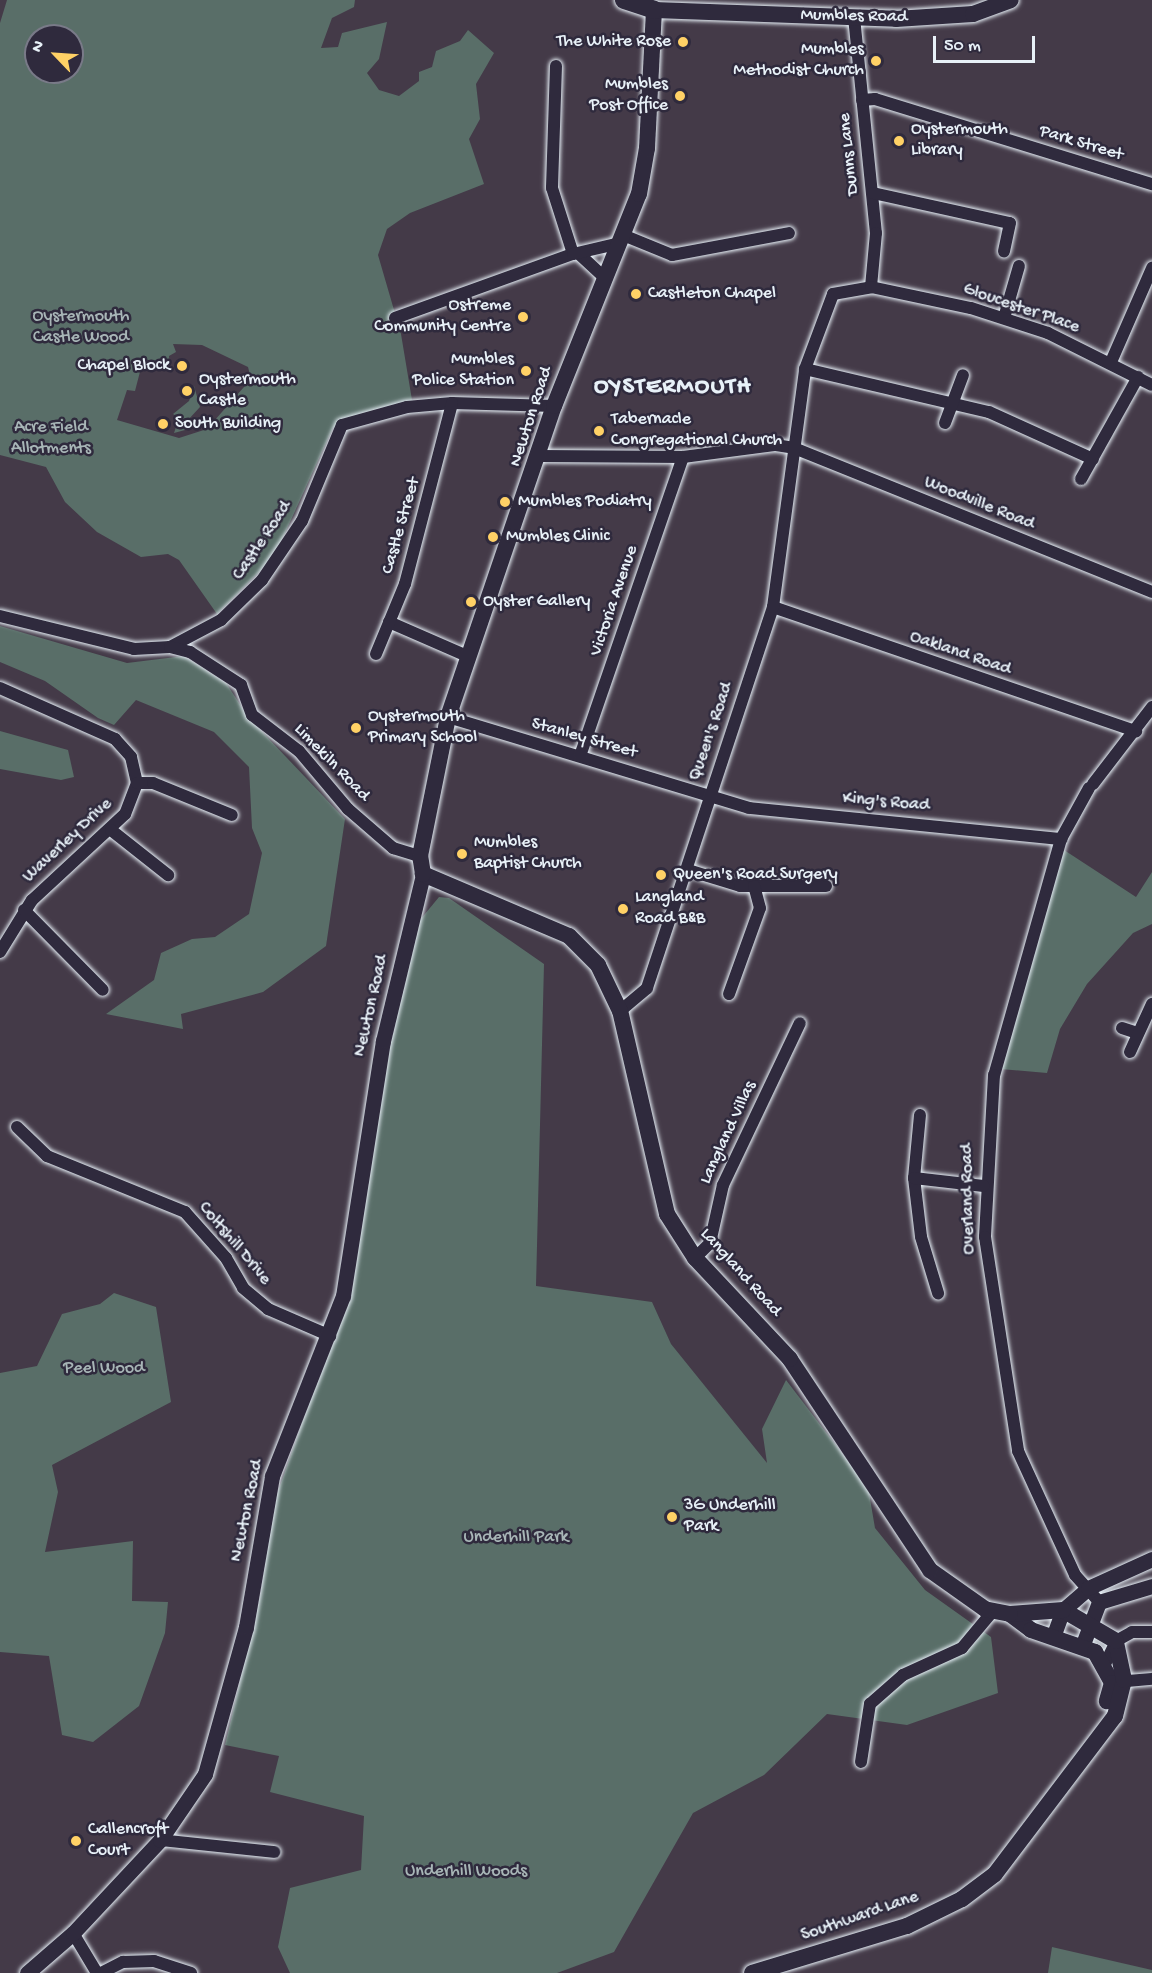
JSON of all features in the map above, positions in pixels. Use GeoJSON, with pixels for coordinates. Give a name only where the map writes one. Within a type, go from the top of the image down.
{"type":"FeatureCollection","features":[{"type":"Feature","properties":{"kind":"main road","name":"Mumbles Road"},"geometry":{"type":"LineString","coordinates":[[624,0],[654,10],[854,17],[973,14],[1011,0]]}},
{"type":"Feature","properties":{"kind":"main road","name":"Newton Road"},"geometry":{"type":"LineString","coordinates":[[423,874],[420,856],[448,717],[541,456],[554,406],[639,194],[647,148],[654,10]]}},
{"type":"Feature","properties":{"kind":"main road","name":"Langland Road"},"geometry":{"type":"LineString","coordinates":[[423,874],[568,936],[598,965],[620,1011],[667,1214],[695,1258],[790,1359],[930,1570],[961,1596],[993,1611],[1010,1614],[1063,1610]]}},
{"type":"Feature","properties":{"kind":"main road"},"geometry":{"type":"LineString","coordinates":[[1063,1610],[1089,1623],[1116,1641],[1118,1681]]}},
{"type":"Feature","properties":{"kind":"main road","name":"Langland Road"},"geometry":{"type":"LineString","coordinates":[[1010,1614],[1031,1630],[1083,1644],[1105,1664],[1118,1681]]}},
{"type":"Feature","properties":{"kind":"main road","name":"Southward Lane"},"geometry":{"type":"LineString","coordinates":[[752,1973],[907,1926],[962,1899],[995,1874],[1088,1750],[1118,1681]]}},
{"type":"Feature","properties":{"kind":"street","name":"Dunns Lane"},"geometry":{"type":"LineString","coordinates":[[854,17],[873,193],[871,287]]}},
{"type":"Feature","properties":{"kind":"street"},"geometry":{"type":"LineString","coordinates":[[556,66],[552,188],[576,254],[605,278]]}},
{"type":"Feature","properties":{"kind":"street","name":"Park Street"},"geometry":{"type":"LineString","coordinates":[[862,100],[874,99],[1152,184]]}},
{"type":"Feature","properties":{"kind":"street"},"geometry":{"type":"LineString","coordinates":[[873,193],[1010,223],[1004,251]]}},
{"type":"Feature","properties":{"kind":"street"},"geometry":{"type":"LineString","coordinates":[[395,318],[622,239],[672,255],[789,233]]}},
{"type":"Feature","properties":{"kind":"street"},"geometry":{"type":"LineString","coordinates":[[1004,318],[1019,266]]}},
{"type":"Feature","properties":{"kind":"street"},"geometry":{"type":"LineString","coordinates":[[1112,362],[1148,290],[1152,268]]}},
{"type":"Feature","properties":{"kind":"street","name":"Gloucester Place"},"geometry":{"type":"LineString","coordinates":[[871,287],[1004,318],[1112,362],[1152,385]]}},
{"type":"Feature","properties":{"kind":"street","name":"Queen's Road"},"geometry":{"type":"LineString","coordinates":[[620,1011],[647,988],[688,870],[710,795],[773,607],[805,369],[833,294],[871,287]]}},
{"type":"Feature","properties":{"kind":"street"},"geometry":{"type":"LineString","coordinates":[[805,369],[953,401],[1093,459]]}},
{"type":"Feature","properties":{"kind":"street"},"geometry":{"type":"LineString","coordinates":[[945,423],[963,375]]}},
{"type":"Feature","properties":{"kind":"street"},"geometry":{"type":"LineString","coordinates":[[1082,479],[1138,377]]}},
{"type":"Feature","properties":{"kind":"street","name":"Castle Road"},"geometry":{"type":"LineString","coordinates":[[0,616],[134,649],[170,647],[221,620],[262,580],[302,522],[337,429],[407,407],[452,403],[554,406]]}},
{"type":"Feature","properties":{"kind":"street","name":"Castle Street"},"geometry":{"type":"LineString","coordinates":[[376,654],[418,540],[452,403]]}},
{"type":"Feature","properties":{"kind":"street","name":"Woodville Road"},"geometry":{"type":"LineString","coordinates":[[541,456],[683,457],[776,445],[794,448],[1152,592]]}},
{"type":"Feature","properties":{"kind":"street","name":"Victoria Avenue"},"geometry":{"type":"LineString","coordinates":[[580,756],[683,457]]}},
{"type":"Feature","properties":{"kind":"street","name":"Oakland Road"},"geometry":{"type":"LineString","coordinates":[[773,607],[1136,731]]}},
{"type":"Feature","properties":{"kind":"street"},"geometry":{"type":"LineString","coordinates":[[389,622],[469,657]]}},
{"type":"Feature","properties":{"kind":"street","name":"Limekiln Road"},"geometry":{"type":"LineString","coordinates":[[170,647],[190,652],[241,685],[252,715],[299,751],[348,809],[393,848],[420,856]]}},
{"type":"Feature","properties":{"kind":"street"},"geometry":{"type":"LineString","coordinates":[[0,688],[115,739],[131,757],[137,783],[153,783],[232,815]]}},
{"type":"Feature","properties":{"kind":"street","name":"Overland Road"},"geometry":{"type":"LineString","coordinates":[[1099,1602],[1061,1549],[1018,1451],[992,1298],[984,1186],[994,1075],[1061,839],[1091,786],[1136,731],[1152,707]]}},
{"type":"Feature","properties":{"kind":"street","name":"Stanley Street"},"geometry":{"type":"LineString","coordinates":[[448,717],[710,795]]}},
{"type":"Feature","properties":{"kind":"street","name":"Waverley Drive"},"geometry":{"type":"LineString","coordinates":[[0,952],[24,909],[111,830],[134,801],[137,783]]}},
{"type":"Feature","properties":{"kind":"street","name":"King's Road"},"geometry":{"type":"LineString","coordinates":[[710,795],[749,808],[1061,839]]}},
{"type":"Feature","properties":{"kind":"street"},"geometry":{"type":"LineString","coordinates":[[111,830],[168,875]]}},
{"type":"Feature","properties":{"kind":"street"},"geometry":{"type":"LineString","coordinates":[[688,870],[754,886],[826,886]]}},
{"type":"Feature","properties":{"kind":"street","name":"Newton Road"},"geometry":{"type":"LineString","coordinates":[[27,1973],[73,1933],[160,1840],[205,1774],[246,1627],[272,1476],[330,1336],[343,1296],[383,1041],[423,874]]}},
{"type":"Feature","properties":{"kind":"street"},"geometry":{"type":"LineString","coordinates":[[729,994],[760,908],[754,886]]}},
{"type":"Feature","properties":{"kind":"street"},"geometry":{"type":"LineString","coordinates":[[24,909],[103,990]]}},
{"type":"Feature","properties":{"kind":"street"},"geometry":{"type":"LineString","coordinates":[[1130,1052],[1152,1004]]}},
{"type":"Feature","properties":{"kind":"street","name":"Langland Villas"},"geometry":{"type":"LineString","coordinates":[[695,1258],[710,1243],[723,1185],[800,1023]]}},
{"type":"Feature","properties":{"kind":"street"},"geometry":{"type":"LineString","coordinates":[[1122,1028],[1137,1033]]}},
{"type":"Feature","properties":{"kind":"street"},"geometry":{"type":"LineString","coordinates":[[920,1115],[914,1178],[921,1237],[938,1293]]}},
{"type":"Feature","properties":{"kind":"street","name":"Coltshill Drive"},"geometry":{"type":"LineString","coordinates":[[17,1127],[47,1156],[185,1212],[226,1258],[243,1288],[268,1309],[330,1336]]}},
{"type":"Feature","properties":{"kind":"street"},"geometry":{"type":"LineString","coordinates":[[914,1178],[984,1186]]}},
{"type":"Feature","properties":{"kind":"street"},"geometry":{"type":"LineString","coordinates":[[1053,1637],[1063,1610],[1089,1588],[1152,1559]]}},
{"type":"Feature","properties":{"kind":"street"},"geometry":{"type":"LineString","coordinates":[[1083,1644],[1089,1623],[1099,1602],[1152,1586]]}},
{"type":"Feature","properties":{"kind":"street"},"geometry":{"type":"LineString","coordinates":[[861,1762],[870,1704],[903,1676],[962,1648],[993,1611]]}},
{"type":"Feature","properties":{"kind":"street"},"geometry":{"type":"LineString","coordinates":[[1105,1664],[1116,1641],[1132,1632],[1152,1632]]}},
{"type":"Feature","properties":{"kind":"street"},"geometry":{"type":"LineString","coordinates":[[1118,1681],[1152,1679]]}},
{"type":"Feature","properties":{"kind":"street"},"geometry":{"type":"LineString","coordinates":[[160,1840],[274,1852]]}},
{"type":"Feature","properties":{"kind":"street"},"geometry":{"type":"LineString","coordinates":[[73,1933],[99,1973],[123,1962],[154,1961],[191,1973]]}},
{"type":"Feature","properties":{"kind":"green space"},"geometry":{"type":"Polygon","coordinates":[[[7,0],[355,0],[354,7],[332,18],[321,48],[338,47],[342,33],[387,22],[379,59],[367,73],[379,90],[399,96],[419,81],[419,72],[432,67],[436,51],[460,41],[468,30],[494,53],[476,84],[480,119],[469,139],[484,184],[410,213],[387,229],[378,255],[401,334],[413,406],[333,428],[274,557],[217,614],[179,560],[168,554],[141,557],[97,532],[65,502],[46,467],[0,455],[0,23],[7,0]],[[173,344],[176,352],[169,356],[170,370],[142,364],[135,391],[127,390],[117,420],[179,438],[207,429],[251,379],[248,367],[202,345],[173,344]]]}},
{"type":"Feature","properties":{"kind":"green space"},"geometry":{"type":"Polygon","coordinates":[[[194,386],[200,407],[188,420],[196,427],[174,433],[179,418],[173,414],[189,401],[194,386]]]}},
{"type":"Feature","properties":{"kind":"green space"},"geometry":{"type":"Polygon","coordinates":[[[0,626],[127,663],[184,656],[226,683],[249,718],[345,819],[326,946],[263,992],[181,1014],[183,1029],[106,1014],[154,980],[161,953],[192,939],[215,937],[249,914],[262,853],[252,828],[249,767],[214,732],[136,700],[114,725],[98,718],[45,681],[0,662],[0,626]]]}},
{"type":"Feature","properties":{"kind":"green space"},"geometry":{"type":"Polygon","coordinates":[[[0,731],[68,750],[74,777],[61,780],[0,769],[0,731]]]}},
{"type":"Feature","properties":{"kind":"green space"},"geometry":{"type":"Polygon","coordinates":[[[1064,850],[1136,897],[1152,872],[1152,924],[1133,933],[1087,984],[1060,1029],[1047,1073],[1000,1069],[1064,850]]]}},
{"type":"Feature","properties":{"kind":"green space","name":"Underhill Park"},"geometry":{"type":"Polygon","coordinates":[[[439,897],[449,898],[544,964],[536,1286],[652,1302],[671,1344],[767,1463],[762,1429],[786,1380],[868,1487],[875,1528],[925,1590],[991,1637],[998,1693],[907,1725],[827,1714],[764,1775],[693,1813],[614,1952],[557,1973],[290,1973],[278,1947],[290,1888],[361,1870],[364,1816],[270,1792],[279,1756],[225,1745],[261,1592],[272,1508],[333,1336],[385,1061],[420,920],[439,897]]]}},
{"type":"Feature","properties":{"kind":"green space","name":"Peel Wood"},"geometry":{"type":"Polygon","coordinates":[[[114,1293],[156,1307],[171,1402],[52,1465],[58,1492],[45,1552],[133,1541],[132,1601],[168,1602],[165,1633],[139,1706],[93,1742],[62,1735],[49,1656],[0,1652],[0,1373],[37,1366],[62,1314],[100,1304],[114,1293]]]}},
{"type":"Feature","properties":{"kind":"green space"},"geometry":{"type":"Polygon","coordinates":[[[1052,1947],[1152,1970],[1152,1973],[1048,1973],[1052,1947]]]}},
{"type":"Feature","properties":{"kind":"place","name":"The White Rose"},"geometry":{"type":"Point","coordinates":[683,42]}},
{"type":"Feature","properties":{"kind":"place","name":"Mumbles Methodist Church"},"geometry":{"type":"Point","coordinates":[876,61]}},
{"type":"Feature","properties":{"kind":"place","name":"Mumbles Post Office"},"geometry":{"type":"Point","coordinates":[680,96]}},
{"type":"Feature","properties":{"kind":"place","name":"Oystermouth Library"},"geometry":{"type":"Point","coordinates":[899,141]}},
{"type":"Feature","properties":{"kind":"place","name":"Castleton Chapel"},"geometry":{"type":"Point","coordinates":[636,294]}},
{"type":"Feature","properties":{"kind":"place","name":"Ostreme Community Centre"},"geometry":{"type":"Point","coordinates":[523,317]}},
{"type":"Feature","properties":{"kind":"place","name":"Chapel Block"},"geometry":{"type":"Point","coordinates":[182,366]}},
{"type":"Feature","properties":{"kind":"place","name":"Mumbles Police Station"},"geometry":{"type":"Point","coordinates":[526,371]}},
{"type":"Feature","properties":{"kind":"place","name":"Oystermouth Castle"},"geometry":{"type":"Point","coordinates":[187,391]}},
{"type":"Feature","properties":{"kind":"place","name":"South Building"},"geometry":{"type":"Point","coordinates":[163,424]}},
{"type":"Feature","properties":{"kind":"place","name":"Tabernacle Congregational Church"},"geometry":{"type":"Point","coordinates":[599,431]}},
{"type":"Feature","properties":{"kind":"place","name":"Mumbles Podiatry"},"geometry":{"type":"Point","coordinates":[505,502]}},
{"type":"Feature","properties":{"kind":"place","name":"Mumbles Clinic"},"geometry":{"type":"Point","coordinates":[493,537]}},
{"type":"Feature","properties":{"kind":"place","name":"Oyster Gallery"},"geometry":{"type":"Point","coordinates":[471,602]}},
{"type":"Feature","properties":{"kind":"place","name":"Oystermouth Primary School"},"geometry":{"type":"Point","coordinates":[356,728]}},
{"type":"Feature","properties":{"kind":"place","name":"Mumbles Baptist Church"},"geometry":{"type":"Point","coordinates":[462,854]}},
{"type":"Feature","properties":{"kind":"place","name":"Queen's Road Surgery"},"geometry":{"type":"Point","coordinates":[661,875]}},
{"type":"Feature","properties":{"kind":"place","name":"Langland Road B&B"},"geometry":{"type":"Point","coordinates":[623,909]}},
{"type":"Feature","properties":{"kind":"place","name":"3G Underhill Park"},"geometry":{"type":"Point","coordinates":[672,1517]}},
{"type":"Feature","properties":{"kind":"place","name":"Callencroft Court"},"geometry":{"type":"Point","coordinates":[76,1841]}},
{"type":"Feature","properties":{"kind":"district","name":"OYSTERMOUTH"},"geometry":{"type":"Point","coordinates":[673,388]}},
{"type":"Feature","properties":{"kind":"park label","name":"Oystermouth Castle Wood"},"geometry":{"type":"Point","coordinates":[81,328]}},
{"type":"Feature","properties":{"kind":"park label","name":"Acre Field Allotments"},"geometry":{"type":"Point","coordinates":[51,439]}},
{"type":"Feature","properties":{"kind":"park label","name":"Underhill Woods"},"geometry":{"type":"Point","coordinates":[466,1872]}}]}
